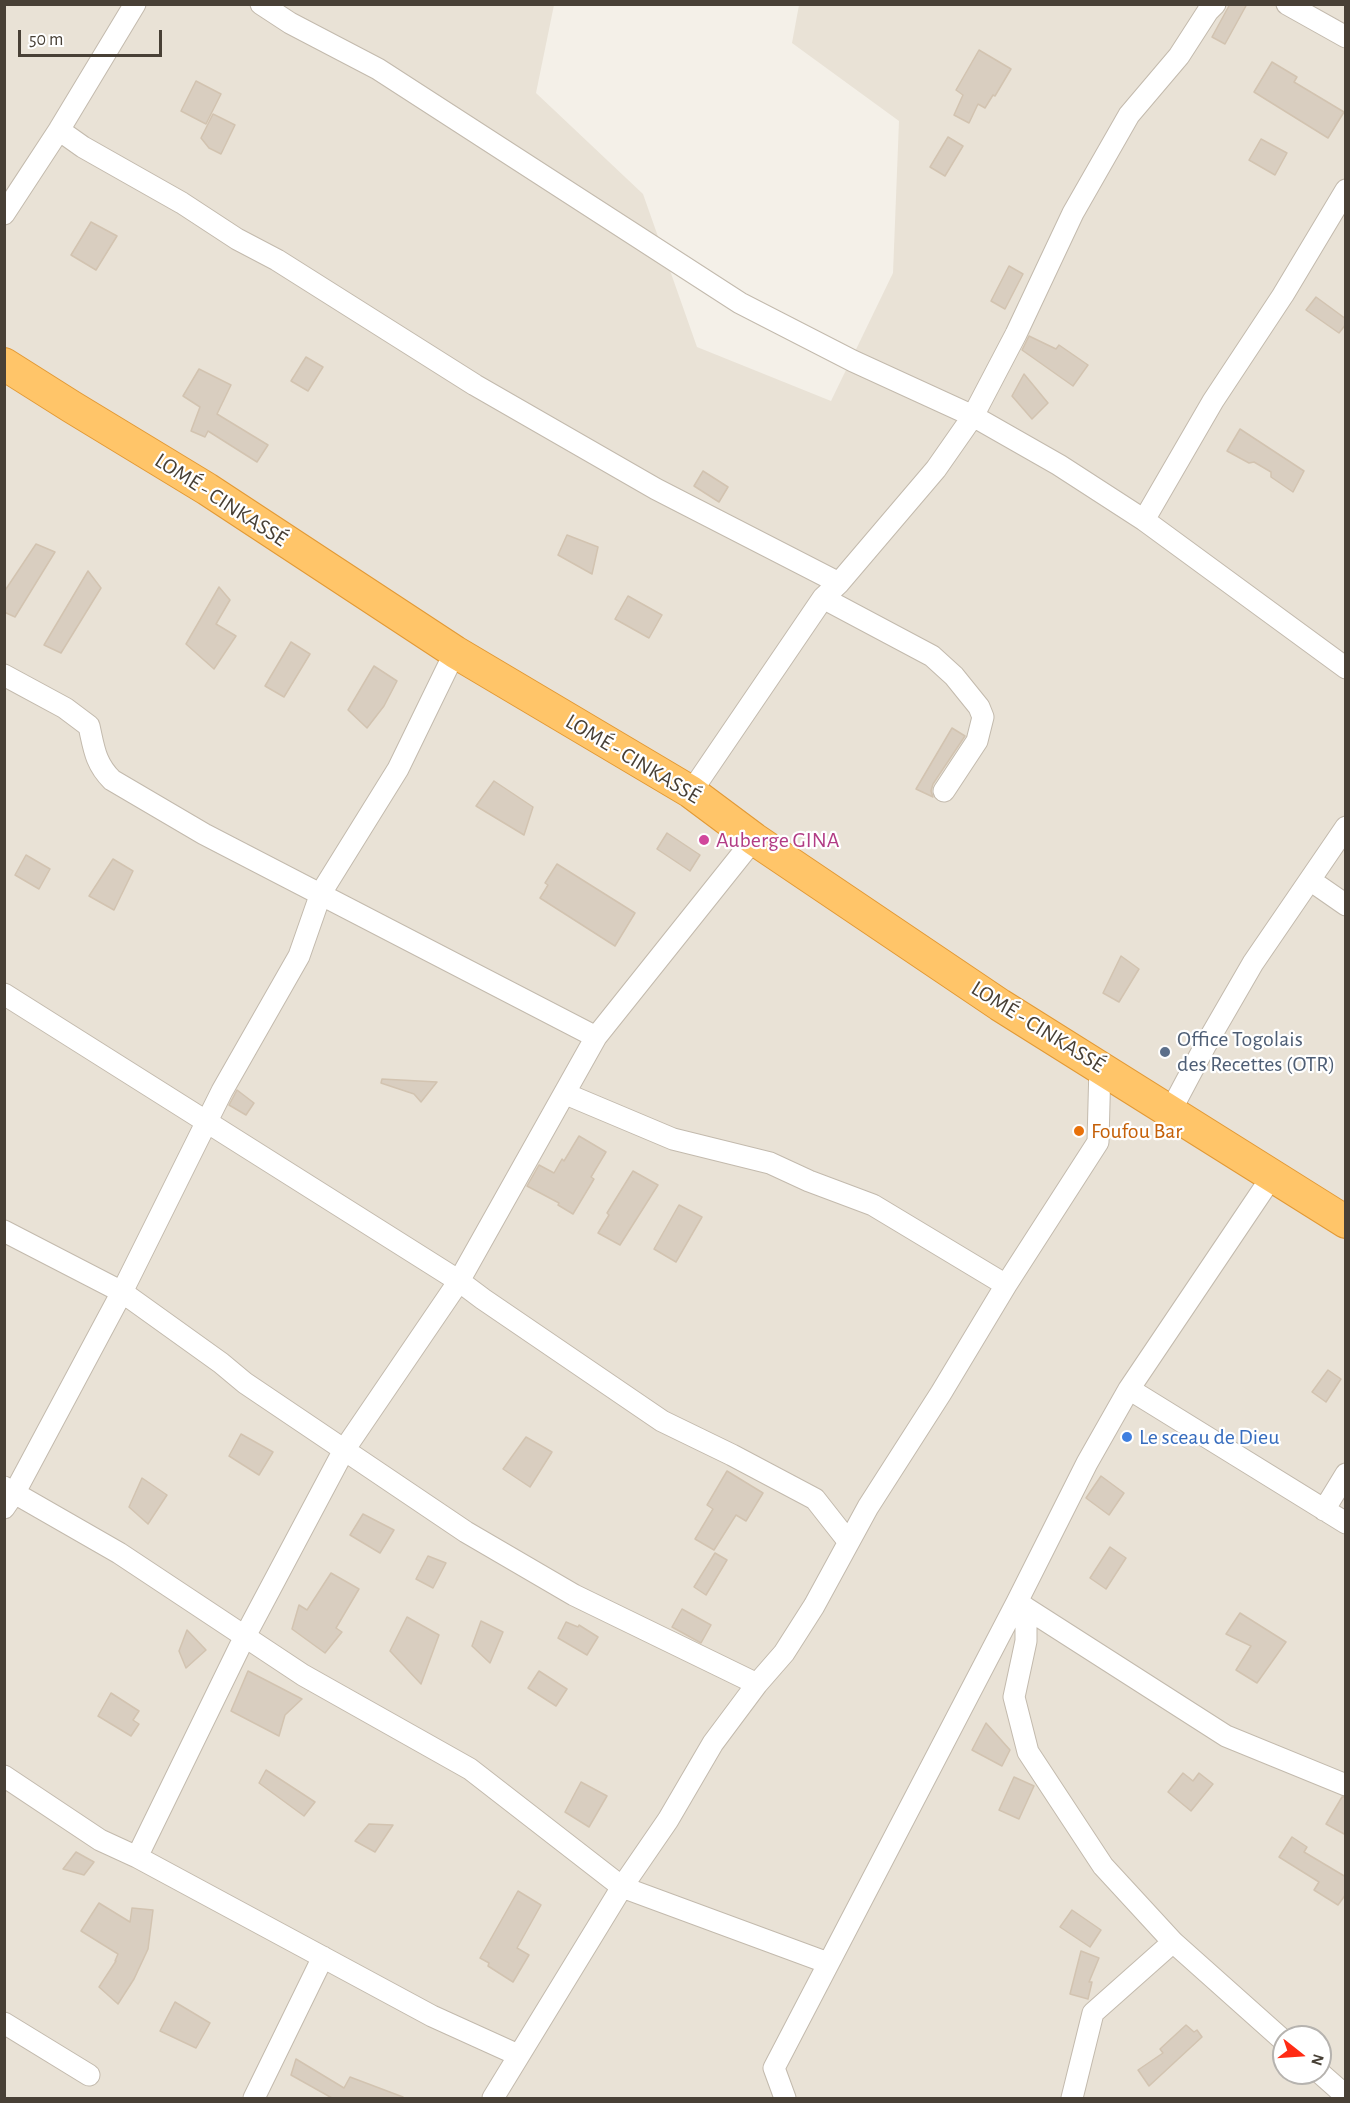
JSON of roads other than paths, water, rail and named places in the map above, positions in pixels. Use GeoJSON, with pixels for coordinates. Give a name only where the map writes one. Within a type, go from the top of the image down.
{"type":"FeatureCollection","features":[{"type":"Feature","properties":{"kind":"highway","name":"LOMÉ - CINKASSÉ"},"geometry":{"type":"LineString","coordinates":[[4,364],[207,489],[455,652],[690,792],[1000,1005],[1100,1065],[1346,1222]]}},
{"type":"Feature","properties":{"kind":"street"},"geometry":{"type":"LineString","coordinates":[[4,214],[59,130],[135,4]]}},
{"type":"Feature","properties":{"kind":"street"},"geometry":{"type":"LineString","coordinates":[[261,4],[291,23],[378,69],[740,303],[853,361],[973,416],[1059,465],[1144,520],[1346,668]]}},
{"type":"Feature","properties":{"kind":"street"},"geometry":{"type":"LineString","coordinates":[[690,792],[823,598],[839,583],[936,469],[973,416],[1016,334],[1073,213],[1129,116],[1179,56],[1215,4]]}},
{"type":"Feature","properties":{"kind":"street"},"geometry":{"type":"LineString","coordinates":[[1287,4],[1346,37]]}},
{"type":"Feature","properties":{"kind":"street"},"geometry":{"type":"LineString","coordinates":[[59,130],[83,147],[182,202],[237,239],[278,260],[484,390],[656,489],[839,583]]}},
{"type":"Feature","properties":{"kind":"street"},"geometry":{"type":"LineString","coordinates":[[1144,520],[1213,401],[1283,295],[1346,190]]}},
{"type":"Feature","properties":{"kind":"street"},"geometry":{"type":"LineString","coordinates":[[823,598],[932,656],[954,676],[979,707],[983,717],[976,741],[944,791]]}},
{"type":"Feature","properties":{"kind":"street"},"geometry":{"type":"LineString","coordinates":[[455,652],[398,769],[321,893],[299,956],[222,1091],[122,1292],[8,1496],[119,1553],[303,1675],[470,1769],[622,1887],[828,1963]]}},
{"type":"Feature","properties":{"kind":"street"},"geometry":{"type":"LineString","coordinates":[[4,675],[65,708],[89,726],[94,751],[101,769],[112,780],[204,834],[596,1037]]}},
{"type":"Feature","properties":{"kind":"street"},"geometry":{"type":"LineString","coordinates":[[1171,1110],[1253,963],[1346,827]]}},
{"type":"Feature","properties":{"kind":"street"},"geometry":{"type":"LineString","coordinates":[[137,1857],[244,1638],[344,1450],[459,1281],[596,1037],[754,838]]}},
{"type":"Feature","properties":{"kind":"street"},"geometry":{"type":"LineString","coordinates":[[1310,880],[1346,905]]}},
{"type":"Feature","properties":{"kind":"street"},"geometry":{"type":"LineString","coordinates":[[4,994],[209,1121],[459,1281],[662,1421],[815,1499],[848,1541]]}},
{"type":"Feature","properties":{"kind":"street"},"geometry":{"type":"LineString","coordinates":[[493,2098],[622,1887],[668,1820],[713,1743],[756,1684],[784,1653],[808,1616],[848,1541],[1006,1285],[1098,1142],[1100,1065]]}},
{"type":"Feature","properties":{"kind":"street"},"geometry":{"type":"LineString","coordinates":[[566,1094],[673,1139],[770,1163],[873,1204],[1006,1285]]}},
{"type":"Feature","properties":{"kind":"street"},"geometry":{"type":"LineString","coordinates":[[784,2098],[774,2068],[828,1963],[1022,1605],[1087,1463],[1129,1389],[1273,1175]]}},
{"type":"Feature","properties":{"kind":"street"},"geometry":{"type":"LineString","coordinates":[[4,1231],[122,1292],[221,1363],[245,1383],[466,1532],[574,1595],[756,1684]]}},
{"type":"Feature","properties":{"kind":"street"},"geometry":{"type":"LineString","coordinates":[[1129,1389],[1346,1523]]}},
{"type":"Feature","properties":{"kind":"street"},"geometry":{"type":"LineString","coordinates":[[1324,1509],[1346,1474]]}},
{"type":"Feature","properties":{"kind":"street"},"geometry":{"type":"LineString","coordinates":[[1022,1605],[1226,1736],[1346,1785]]}},
{"type":"Feature","properties":{"kind":"street"},"geometry":{"type":"LineString","coordinates":[[1022,1605],[1026,1641],[1014,1696],[1028,1752],[1103,1866],[1173,1942],[1272,2030]]}},
{"type":"Feature","properties":{"kind":"street"},"geometry":{"type":"LineString","coordinates":[[4,1776],[100,1840],[137,1857],[432,2016],[518,2055]]}},
{"type":"Feature","properties":{"kind":"street"},"geometry":{"type":"LineString","coordinates":[[1072,2098],[1093,2013],[1173,1942]]}},
{"type":"Feature","properties":{"kind":"street"},"geometry":{"type":"LineString","coordinates":[[254,2098],[323,1957]]}},
{"type":"Feature","properties":{"kind":"street"},"geometry":{"type":"LineString","coordinates":[[4,2023],[89,2075]]}},
{"type":"Feature","properties":{"kind":"street"},"geometry":{"type":"LineString","coordinates":[[1332,2084],[1346,2096]]}},
{"type":"Feature","properties":{"kind":"place","name":"Auberge GINA"},"geometry":{"type":"Point","coordinates":[704,840]}},
{"type":"Feature","properties":{"kind":"place","name":"Office Togolais des Recettes (OTR)"},"geometry":{"type":"Point","coordinates":[1165,1052]}},
{"type":"Feature","properties":{"kind":"place","name":"Foufou Bar"},"geometry":{"type":"Point","coordinates":[1079,1131]}},
{"type":"Feature","properties":{"kind":"place","name":"Le sceau de Dieu"},"geometry":{"type":"Point","coordinates":[1127,1437]}}]}
